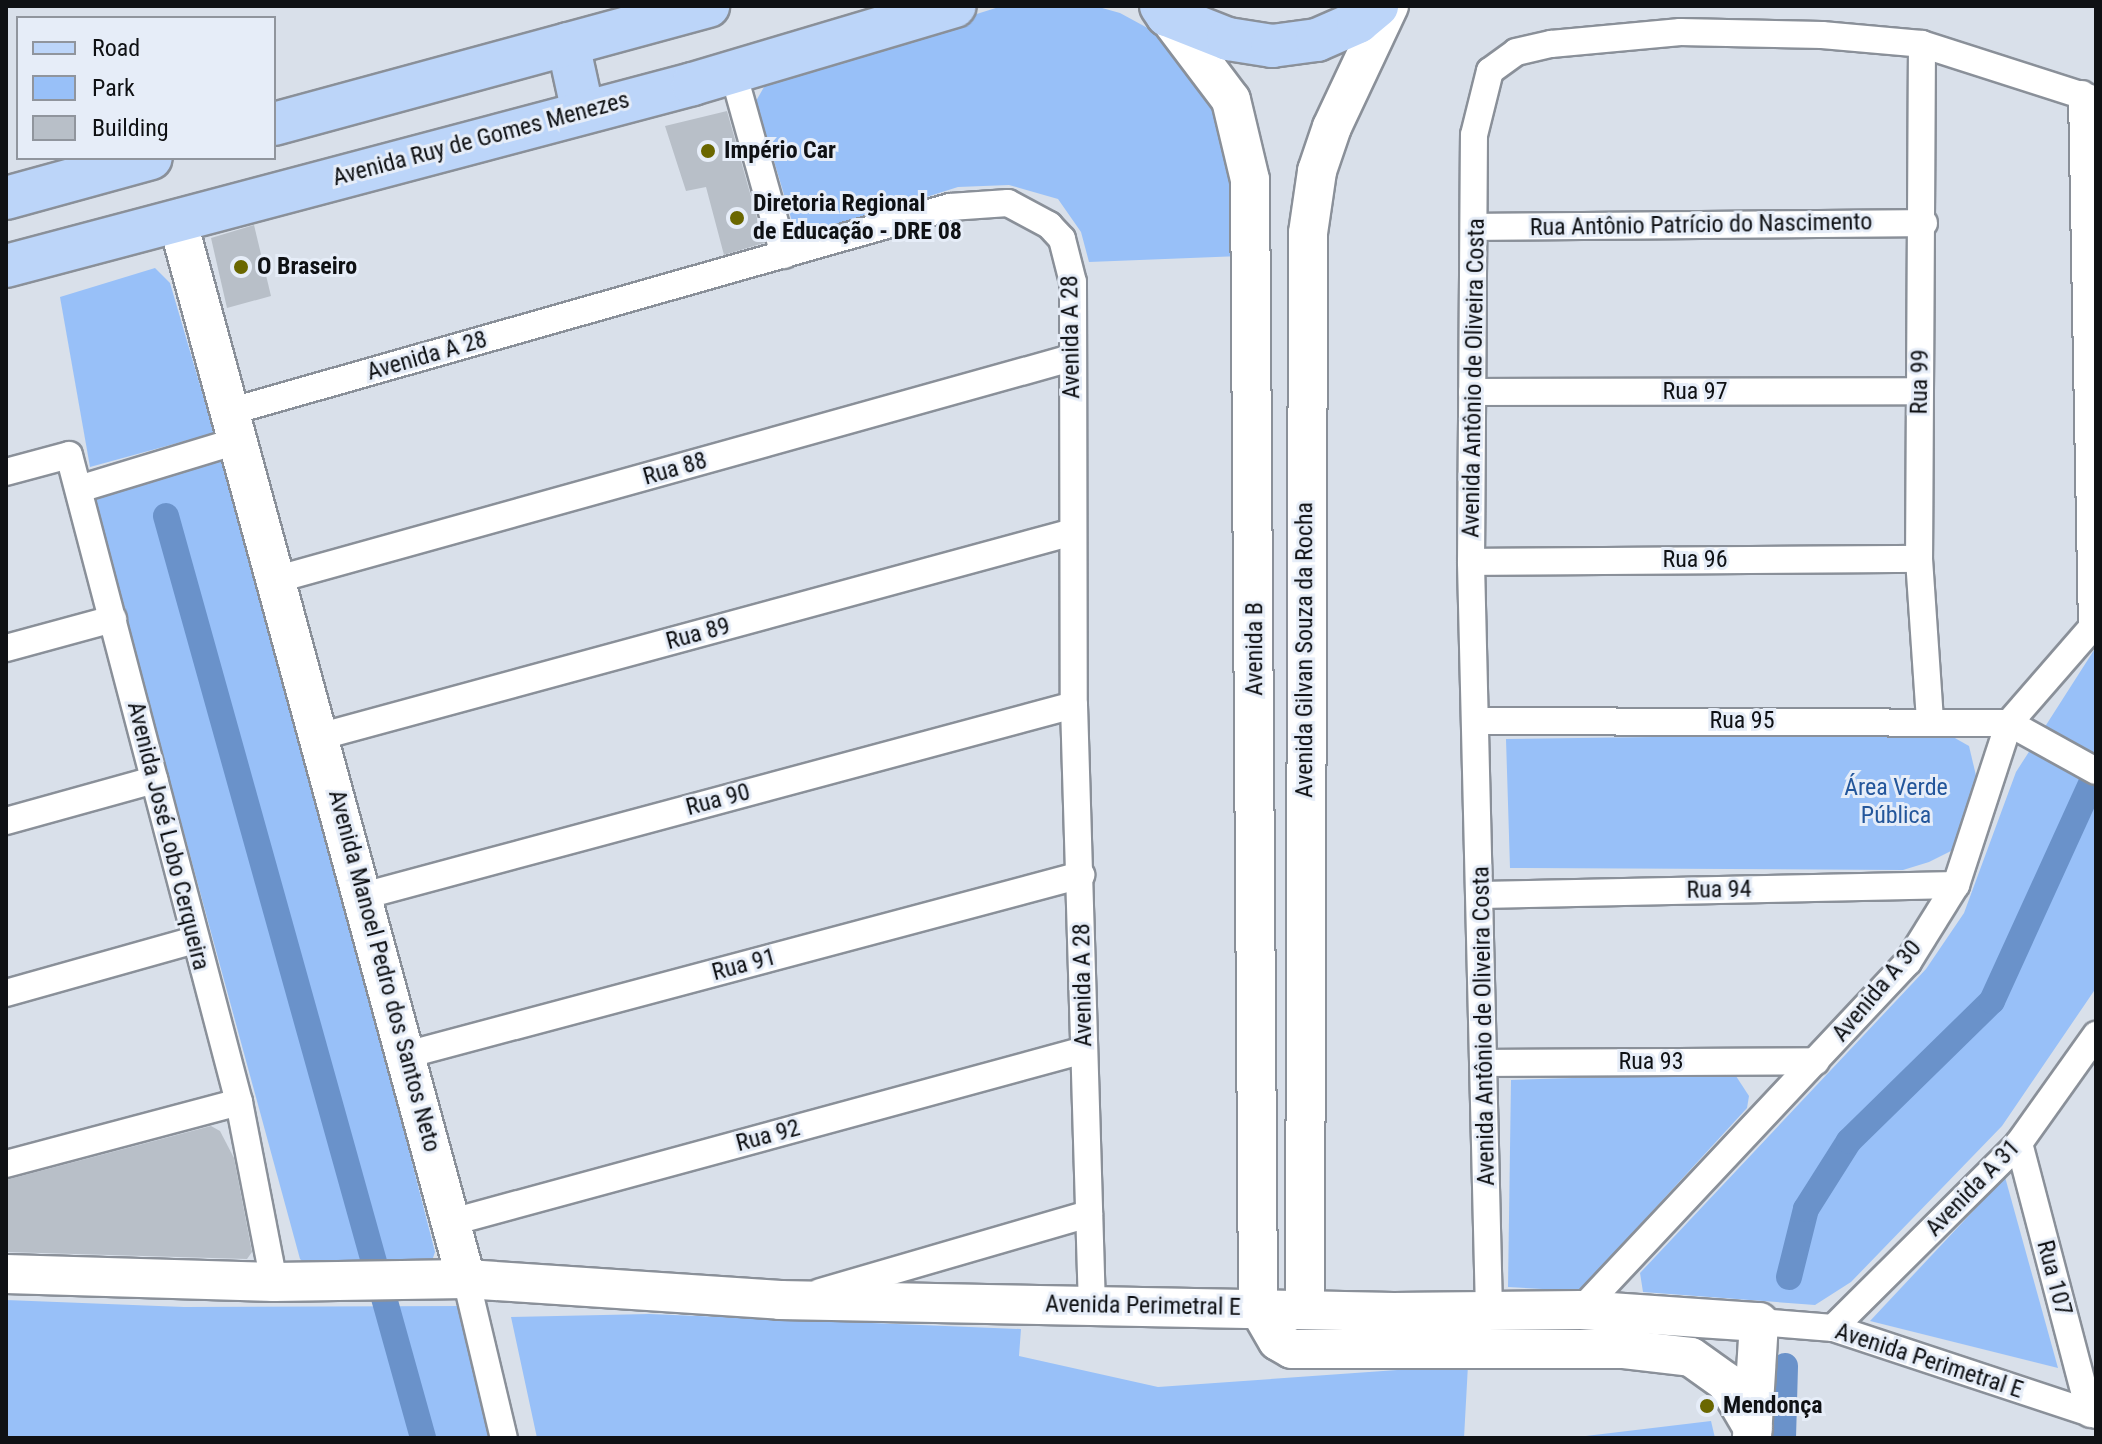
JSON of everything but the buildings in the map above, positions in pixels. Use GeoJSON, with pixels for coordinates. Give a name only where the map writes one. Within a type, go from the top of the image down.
{"type":"FeatureCollection","features":[{"type":"Feature","properties":{"kind":"main road"},"geometry":{"type":"LineString","coordinates":[[276,123],[708,6]]}},
{"type":"Feature","properties":{"kind":"main road","name":"Avenida Ruy de Gomes Menezes"},"geometry":{"type":"LineString","coordinates":[[6,266],[733,72],[955,6]]}},
{"type":"Feature","properties":{"kind":"main road"},"geometry":{"type":"LineString","coordinates":[[1156,9],[1228,39],[1272,46],[1317,40],[1358,22],[1377,6]]}},
{"type":"Feature","properties":{"kind":"main road"},"geometry":{"type":"LineString","coordinates":[[568,44],[583,112]]}},
{"type":"Feature","properties":{"kind":"main road"},"geometry":{"type":"LineString","coordinates":[[6,198],[144,160]]}},
{"type":"Feature","properties":{"kind":"street","name":"Avenida Gilvan Souza da Rocha"},"geometry":{"type":"LineString","coordinates":[[1305,1309],[1308,233],[1317,171],[1332,127],[1389,6]]}},
{"type":"Feature","properties":{"kind":"street","name":"Avenida B"},"geometry":{"type":"LineString","coordinates":[[1156,9],[1231,100],[1250,180],[1258,1307]]}},
{"type":"Feature","properties":{"kind":"street","name":"Avenida Antônio de Oliveira Costa"},"geometry":{"type":"LineString","coordinates":[[1489,1311],[1482,895],[1471,562],[1477,227],[1474,135],[1479,104],[1490,71],[1516,52],[1680,32],[1822,35],[1922,44],[2089,97]]}},
{"type":"Feature","properties":{"kind":"street","name":"Rua 99"},"geometry":{"type":"LineString","coordinates":[[1922,44],[1924,223],[1919,391],[1919,559],[1930,721]]}},
{"type":"Feature","properties":{"kind":"street"},"geometry":{"type":"LineString","coordinates":[[733,72],[784,255]]}},
{"type":"Feature","properties":{"kind":"street"},"geometry":{"type":"LineString","coordinates":[[2089,97],[2094,625]]}},
{"type":"Feature","properties":{"kind":"street","name":"Avenida A 28"},"geometry":{"type":"LineString","coordinates":[[79,489],[236,425],[784,255],[950,207],[1008,203],[1049,225],[1070,257],[1074,705],[1092,1307]]}},
{"type":"Feature","properties":{"kind":"street","name":"Avenida Manoel Pedro dos Santos Neto"},"geometry":{"type":"LineString","coordinates":[[177,219],[322,736],[466,1279]]}},
{"type":"Feature","properties":{"kind":"street","name":"Rua Antônio Patrício do Nascimento"},"geometry":{"type":"LineString","coordinates":[[1477,227],[1924,223]]}},
{"type":"Feature","properties":{"kind":"street","name":"Rua 88"},"geometry":{"type":"LineString","coordinates":[[278,579],[1071,358]]}},
{"type":"Feature","properties":{"kind":"street","name":"Rua 97"},"geometry":{"type":"LineString","coordinates":[[1472,392],[1919,391]]}},
{"type":"Feature","properties":{"kind":"street","name":"Avenida José Lobo Cerqueira"},"geometry":{"type":"LineString","coordinates":[[6,472],[69,455],[239,1102],[274,1282]]}},
{"type":"Feature","properties":{"kind":"street","name":"Rua 89"},"geometry":{"type":"LineString","coordinates":[[322,736],[1073,532]]}},
{"type":"Feature","properties":{"kind":"street","name":"Rua 96"},"geometry":{"type":"LineString","coordinates":[[1471,562],[1919,559]]}},
{"type":"Feature","properties":{"kind":"street"},"geometry":{"type":"LineString","coordinates":[[6,648],[113,619]]}},
{"type":"Feature","properties":{"kind":"street","name":"Avenida A 30"},"geometry":{"type":"LineString","coordinates":[[1581,1310],[1908,962],[1956,885],[2009,723],[2094,625]]}},
{"type":"Feature","properties":{"kind":"street","name":"Rua 90"},"geometry":{"type":"LineString","coordinates":[[363,896],[1074,705]]}},
{"type":"Feature","properties":{"kind":"street","name":"Rua 95"},"geometry":{"type":"LineString","coordinates":[[1476,721],[2009,723]]}},
{"type":"Feature","properties":{"kind":"street"},"geometry":{"type":"LineString","coordinates":[[2009,723],[2089,767]]}},
{"type":"Feature","properties":{"kind":"street"},"geometry":{"type":"LineString","coordinates":[[6,821],[154,780]]}},
{"type":"Feature","properties":{"kind":"street","name":"Rua 91"},"geometry":{"type":"LineString","coordinates":[[406,1055],[1081,875]]}},
{"type":"Feature","properties":{"kind":"street","name":"Rua 94"},"geometry":{"type":"LineString","coordinates":[[1482,895],[1956,885]]}},
{"type":"Feature","properties":{"kind":"street"},"geometry":{"type":"LineString","coordinates":[[6,993],[194,940]]}},
{"type":"Feature","properties":{"kind":"street","name":"Avenida A 31"},"geometry":{"type":"LineString","coordinates":[[1833,1328],[2019,1143],[2096,1035]]}},
{"type":"Feature","properties":{"kind":"street","name":"Rua 92"},"geometry":{"type":"LineString","coordinates":[[452,1222],[1084,1050]]}},
{"type":"Feature","properties":{"kind":"street","name":"Rua 93"},"geometry":{"type":"LineString","coordinates":[[1486,1063],[1816,1061]]}},
{"type":"Feature","properties":{"kind":"street"},"geometry":{"type":"LineString","coordinates":[[6,1164],[239,1102]]}},
{"type":"Feature","properties":{"kind":"street","name":"Rua 107"},"geometry":{"type":"LineString","coordinates":[[2019,1143],[2093,1414]]}},
{"type":"Feature","properties":{"kind":"street"},"geometry":{"type":"LineString","coordinates":[[793,1300],[1089,1214]]}},
{"type":"Feature","properties":{"kind":"street"},"geometry":{"type":"LineString","coordinates":[[6,1274],[274,1282],[466,1279],[504,1438]]}},
{"type":"Feature","properties":{"kind":"street","name":"Avenida Perimetral E"},"geometry":{"type":"LineString","coordinates":[[466,1279],[793,1300],[1092,1307],[1581,1310],[1833,1328],[2093,1414]]}},
{"type":"Feature","properties":{"kind":"street","name":"Avenida Perimetral E"},"geometry":{"type":"LineString","coordinates":[[1258,1307],[1278,1341],[1292,1349],[1622,1349],[1691,1357],[1726,1382],[1752,1433]]}},
{"type":"Feature","properties":{"kind":"street","name":"Avenida Perimetral E"},"geometry":{"type":"LineString","coordinates":[[1752,1433],[1759,1322]]}},
{"type":"Feature","properties":{"kind":"green space"},"geometry":{"type":"Polygon","coordinates":[[[1002,6],[1095,6],[1120,13],[1155,32],[1192,61],[1219,104],[1235,157],[1241,256],[1089,262],[1081,232],[1058,199],[1009,185],[958,187],[797,238],[756,101],[768,80],[1002,6]]]}},
{"type":"Feature","properties":{"kind":"green space"},"geometry":{"type":"Polygon","coordinates":[[[155,268],[170,283],[214,433],[90,467],[60,297],[155,268]]]}},
{"type":"Feature","properties":{"kind":"green space"},"geometry":{"type":"Polygon","coordinates":[[[231,457],[435,1252],[432,1261],[308,1266],[300,1259],[93,499],[231,457]]]}},
{"type":"Feature","properties":{"kind":"green space"},"geometry":{"type":"Polygon","coordinates":[[[2096,647],[2096,988],[2002,1126],[1851,1282],[1815,1305],[1643,1292],[1640,1273],[1926,969],[1964,913],[2016,772],[2096,647]]]}},
{"type":"Feature","properties":{"kind":"green space","name":"Área Verde Pública"},"geometry":{"type":"Polygon","coordinates":[[[1946,733],[1969,746],[1978,784],[1955,849],[1929,862],[1903,870],[1510,868],[1506,739],[1946,733]]]}},
{"type":"Feature","properties":{"kind":"green space"},"geometry":{"type":"Polygon","coordinates":[[[1734,1073],[1749,1096],[1747,1108],[1579,1291],[1508,1287],[1511,1080],[1734,1073]]]}},
{"type":"Feature","properties":{"kind":"green space"},"geometry":{"type":"Polygon","coordinates":[[[2005,1177],[2058,1368],[1870,1321],[2005,1177]]]}},
{"type":"Feature","properties":{"kind":"green space"},"geometry":{"type":"Polygon","coordinates":[[[6,1300],[184,1307],[463,1306],[490,1438],[6,1438],[6,1300]]]}},
{"type":"Feature","properties":{"kind":"green space"},"geometry":{"type":"Polygon","coordinates":[[[649,1314],[1021,1329],[1019,1356],[1158,1387],[1468,1365],[1464,1438],[537,1438],[511,1317],[649,1314]]]}},
{"type":"Feature","properties":{"kind":"green space"},"geometry":{"type":"Polygon","coordinates":[[[1711,1421],[1715,1438],[1569,1438],[1711,1421]]]}},
{"type":"Feature","properties":{"kind":"waterway"},"geometry":{"type":"LineString","coordinates":[[166,516],[423,1438]]}},
{"type":"Feature","properties":{"kind":"waterway"},"geometry":{"type":"LineString","coordinates":[[1789,1277],[1806,1209],[1849,1141],[1992,1001],[2096,773]]}},
{"type":"Feature","properties":{"kind":"waterway"},"geometry":{"type":"LineString","coordinates":[[1783,1438],[1785,1366]]}},
{"type":"Feature","properties":{"kind":"place","name":"Império Car"},"geometry":{"type":"Point","coordinates":[708,151]}},
{"type":"Feature","properties":{"kind":"place","name":"Diretoria Regional de Educação - DRE 08"},"geometry":{"type":"Point","coordinates":[737,218]}},
{"type":"Feature","properties":{"kind":"place","name":"O Braseiro"},"geometry":{"type":"Point","coordinates":[241,267]}},
{"type":"Feature","properties":{"kind":"place","name":"Mendonça"},"geometry":{"type":"Point","coordinates":[1707,1406]}}]}
